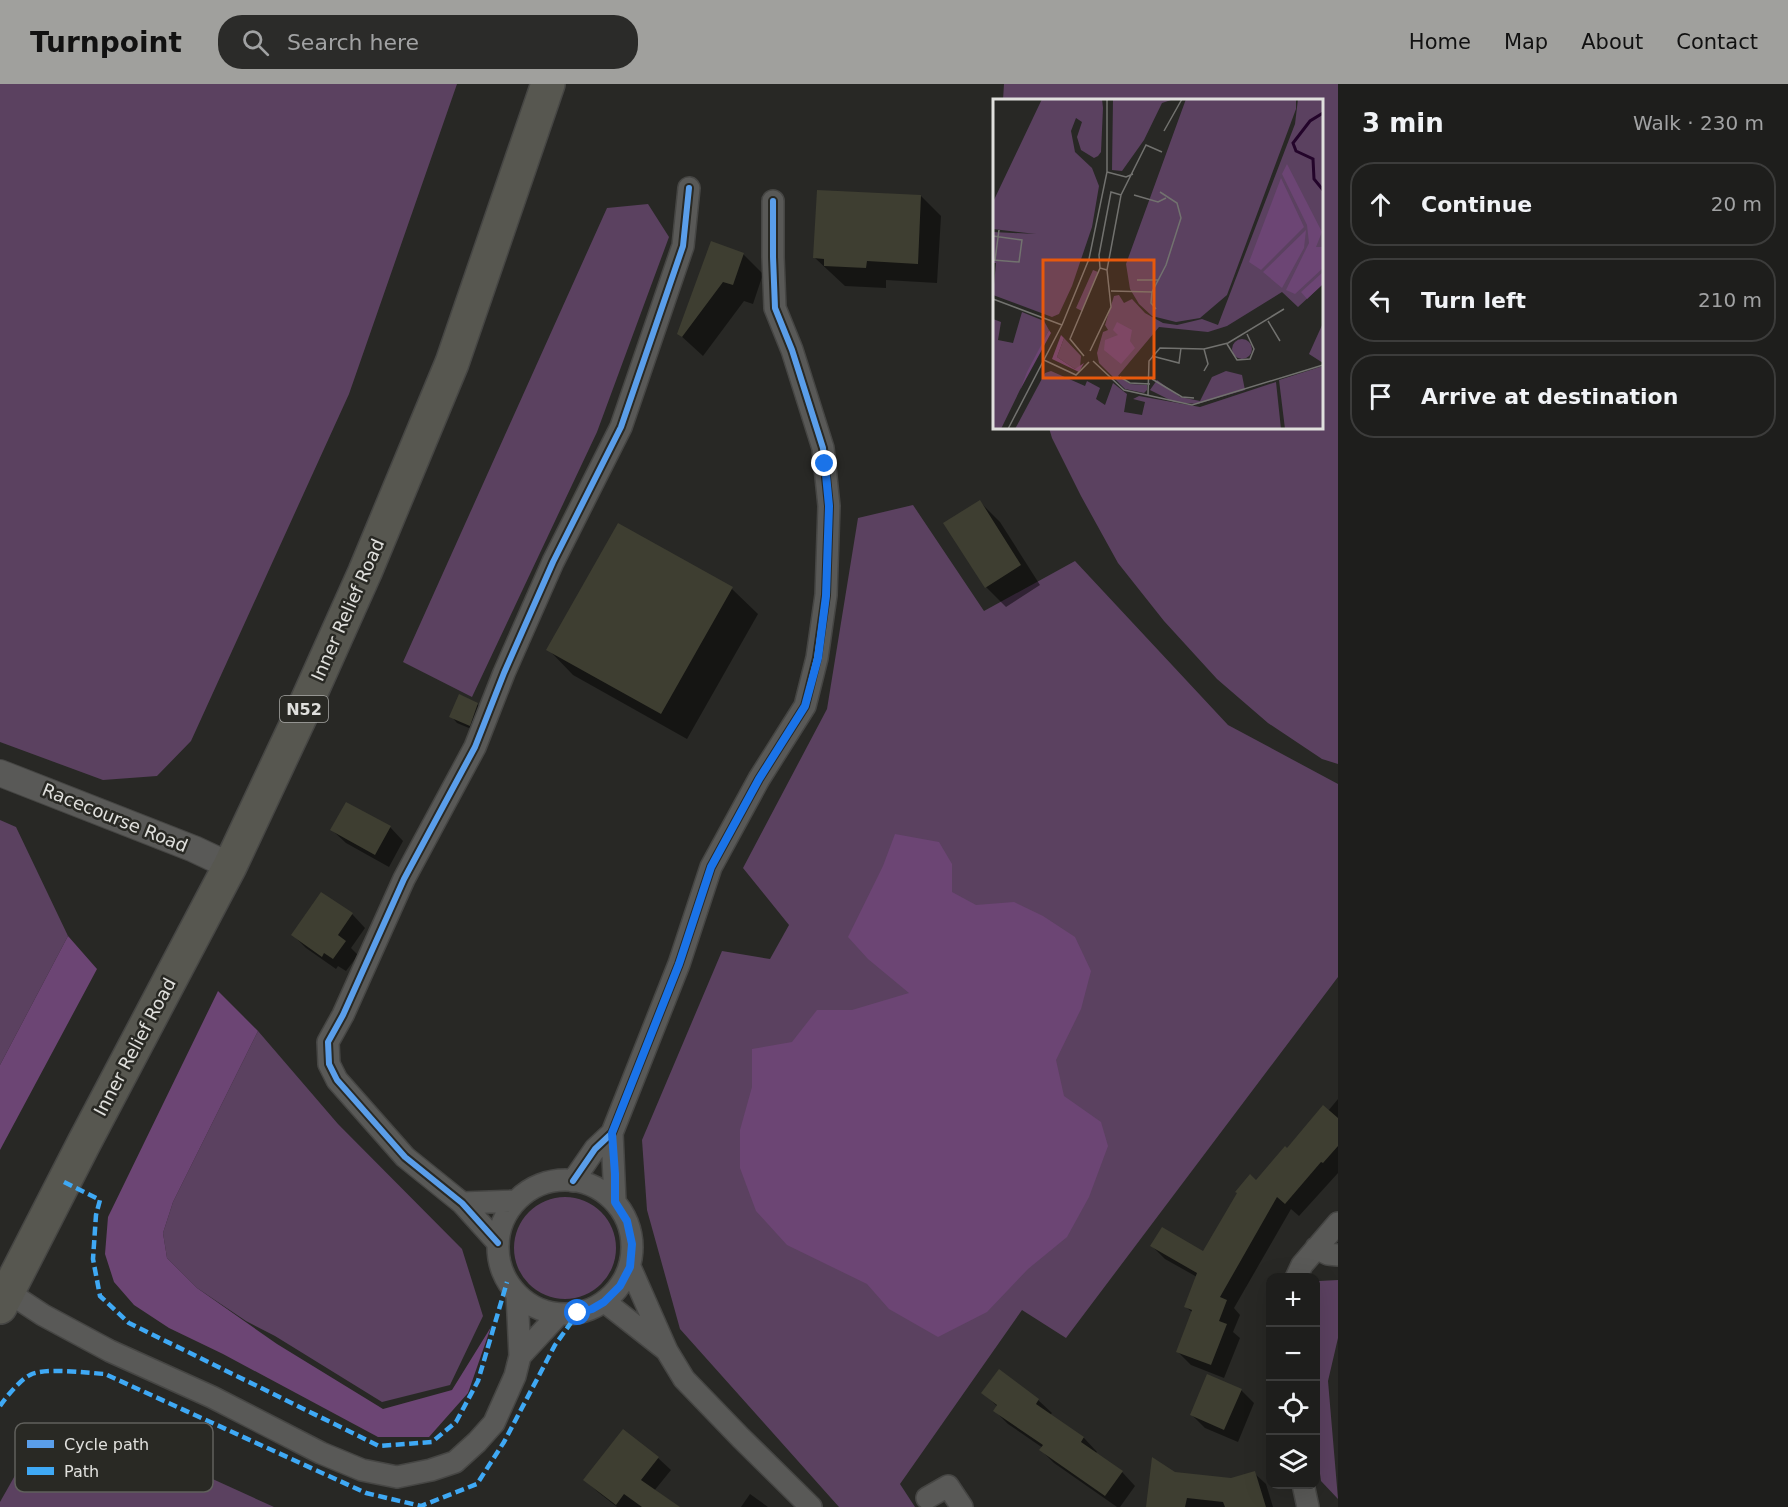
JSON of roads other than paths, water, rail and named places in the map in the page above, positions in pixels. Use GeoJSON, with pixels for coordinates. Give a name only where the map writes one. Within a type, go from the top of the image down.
{"type":"FeatureCollection","features":[{"type":"Feature","properties":{"kind":"main road","name":"Inner Relief Road"},"geometry":{"type":"LineString","coordinates":[[4,1299],[230,866],[365,572],[452,363],[548,84]]}},
{"type":"Feature","properties":{"kind":"street"},"geometry":{"type":"LineString","coordinates":[[498,1243],[462,1203],[405,1157],[338,1080],[329,1064],[328,1042],[344,1015],[404,879],[476,747],[504,673],[552,562],[621,427],[683,246],[689,188]]}},
{"type":"Feature","properties":{"kind":"street"},"geometry":{"type":"LineString","coordinates":[[573,1181],[595,1149],[612,1133],[679,964],[711,867],[759,779],[805,706],[818,658],[826,596],[829,506],[823,448],[792,350],[775,308],[772,201]]}},
{"type":"Feature","properties":{"kind":"street","name":"Racecourse Road"},"geometry":{"type":"LineString","coordinates":[[0,773],[183,845],[230,866]]}},
{"type":"Feature","properties":{"kind":"street"},"geometry":{"type":"LineString","coordinates":[[612,1133],[615,1202]]}},
{"type":"Feature","properties":{"kind":"street"},"geometry":{"type":"LineString","coordinates":[[573,1181],[589,1184],[603,1192],[615,1202],[627,1221],[632,1244],[630,1267],[620,1286],[604,1302],[578,1313],[559,1314],[543,1311],[529,1304],[507,1282],[500,1264],[498,1243],[501,1228],[516,1201],[533,1189],[552,1182],[573,1181]]}},
{"type":"Feature","properties":{"kind":"street"},"geometry":{"type":"LineString","coordinates":[[462,1203],[516,1201]]}},
{"type":"Feature","properties":{"kind":"street"},"geometry":{"type":"LineString","coordinates":[[1298,1273],[1302,1265],[1338,1223]]}},
{"type":"Feature","properties":{"kind":"street"},"geometry":{"type":"LineString","coordinates":[[1316,1248],[1338,1255]]}},
{"type":"Feature","properties":{"kind":"street"},"geometry":{"type":"LineString","coordinates":[[630,1267],[668,1351],[684,1379],[811,1507]]}},
{"type":"Feature","properties":{"kind":"street"},"geometry":{"type":"LineString","coordinates":[[4,1299],[42,1315],[110,1351],[212,1397],[321,1453],[362,1470],[397,1477],[431,1470],[454,1461],[477,1442],[494,1423],[515,1376],[520,1356],[517,1294]]}},
{"type":"Feature","properties":{"kind":"street"},"geometry":{"type":"LineString","coordinates":[[604,1302],[668,1351]]}},
{"type":"Feature","properties":{"kind":"street"},"geometry":{"type":"LineString","coordinates":[[520,1356],[559,1314]]}},
{"type":"Feature","properties":{"kind":"street"},"geometry":{"type":"LineString","coordinates":[[927,1498],[948,1486],[962,1507]]}},
{"type":"Feature","properties":{"kind":"street"},"geometry":{"type":"LineString","coordinates":[[1304,1489],[1308,1507]]}}]}
